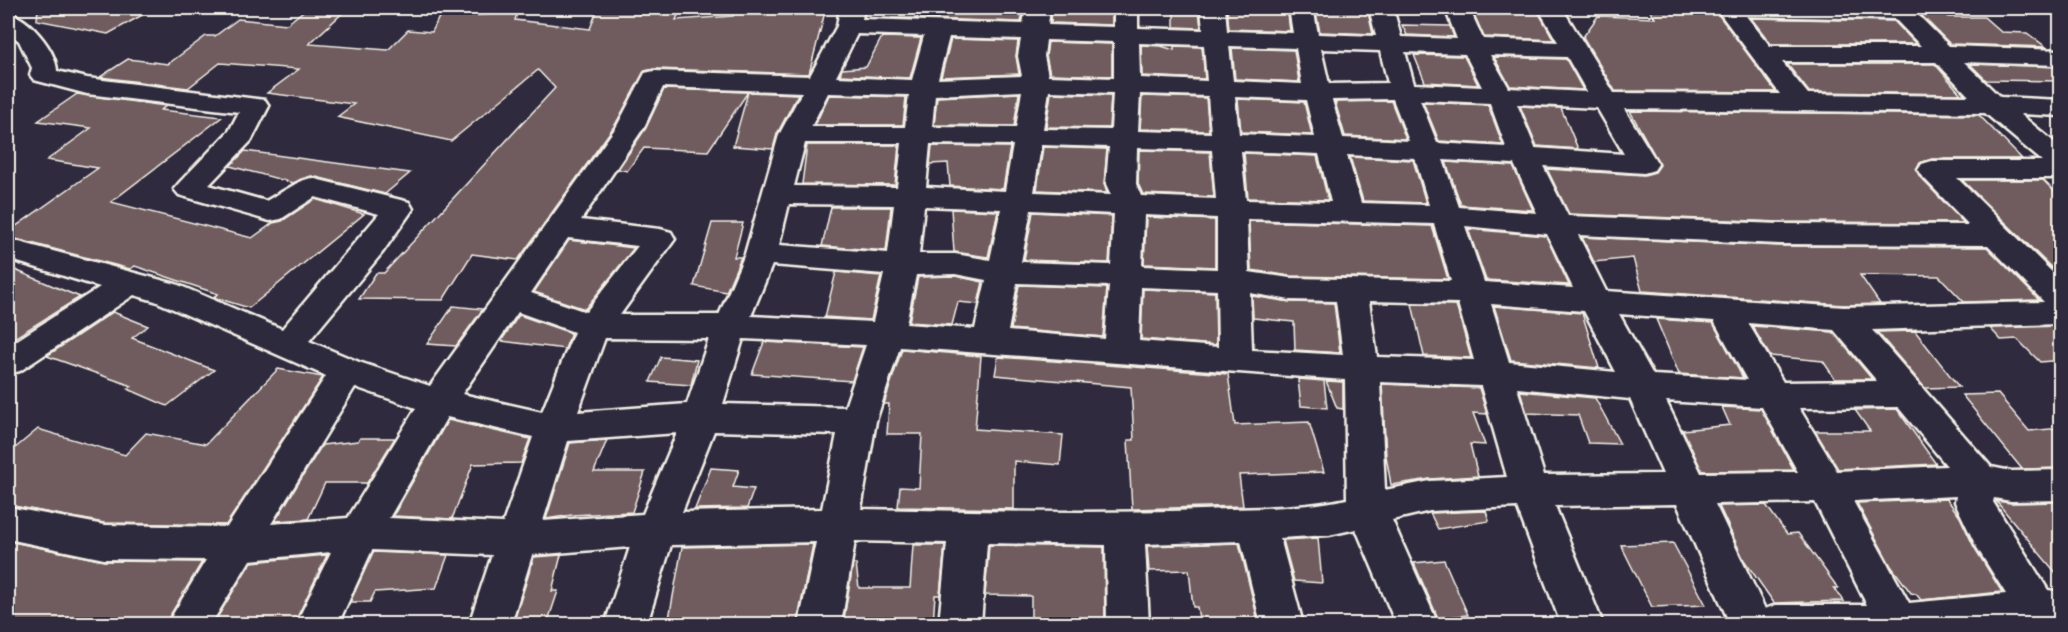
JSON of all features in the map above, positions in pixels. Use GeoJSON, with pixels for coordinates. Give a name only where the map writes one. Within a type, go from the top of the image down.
{"type":"FeatureCollection","features":[{"type":"Feature","properties":{"kind":"street"},"geometry":{"type":"LineString","coordinates":[[1213,8],[1214,38],[1232,209],[1235,361]]}},
{"type":"Feature","properties":{"kind":"street"},"geometry":{"type":"LineString","coordinates":[[1301,8],[1317,92],[1348,212]]}},
{"type":"Feature","properties":{"kind":"street"},"geometry":{"type":"LineString","coordinates":[[1381,8],[1403,91],[1426,150],[1530,491],[1582,624]]}},
{"type":"Feature","properties":{"kind":"street"},"geometry":{"type":"LineString","coordinates":[[1457,8],[1473,46],[1502,97],[1524,156],[1595,301],[1642,387],[1751,624]]}},
{"type":"Feature","properties":{"kind":"street"},"geometry":{"type":"LineString","coordinates":[[794,135],[916,134],[1226,142],[1426,150],[1644,164],[1550,8]]}},
{"type":"Feature","properties":{"kind":"street"},"geometry":{"type":"LineString","coordinates":[[1728,8],[1900,10],[2052,166],[2061,193]]}},
{"type":"Feature","properties":{"kind":"street"},"geometry":{"type":"LineString","coordinates":[[1728,8],[1800,102]]}},
{"type":"Feature","properties":{"kind":"street"},"geometry":{"type":"LineString","coordinates":[[626,624],[656,529],[701,417],[730,327],[761,254],[794,135],[851,16],[939,27],[1037,20],[1126,20],[1214,38],[1576,50]]}},
{"type":"Feature","properties":{"kind":"street"},"geometry":{"type":"LineString","coordinates":[[8,20],[28,38],[45,68],[43,75],[87,86],[256,106],[241,135],[189,189],[270,212],[311,187],[398,209],[371,246],[287,345]]}},
{"type":"Feature","properties":{"kind":"street"},"geometry":{"type":"LineString","coordinates":[[989,342],[1001,272],[1018,199],[1037,83],[1031,56],[1037,20]]}},
{"type":"Feature","properties":{"kind":"street"},"geometry":{"type":"LineString","coordinates":[[1121,352],[1130,204],[1122,184],[1127,86],[1126,20]]}},
{"type":"Feature","properties":{"kind":"street"},"geometry":{"type":"LineString","coordinates":[[820,624],[836,525],[858,421],[887,334],[902,265],[922,88],[939,27]]}},
{"type":"Feature","properties":{"kind":"street"},"geometry":{"type":"LineString","coordinates":[[1764,54],[2061,57]]}},
{"type":"Feature","properties":{"kind":"street"},"geometry":{"type":"LineString","coordinates":[[1849,55],[1896,102]]}},
{"type":"Feature","properties":{"kind":"street"},"geometry":{"type":"LineString","coordinates":[[2031,55],[2061,81]]}},
{"type":"Feature","properties":{"kind":"street"},"geometry":{"type":"LineString","coordinates":[[317,624],[360,533],[438,402],[630,127],[654,79],[922,88],[1037,83],[1317,92],[1403,91],[1608,101],[1896,102],[2061,108]]}},
{"type":"Feature","properties":{"kind":"street"},"geometry":{"type":"LineString","coordinates":[[2052,166],[1932,170],[2061,299]]}},
{"type":"Feature","properties":{"kind":"street"},"geometry":{"type":"LineString","coordinates":[[778,195],[1018,199],[1232,209],[1445,215],[1559,225],[1837,236],[1995,235]]}},
{"type":"Feature","properties":{"kind":"street"},"geometry":{"type":"LineString","coordinates":[[490,624],[554,428],[593,326],[660,239],[560,226]]}},
{"type":"Feature","properties":{"kind":"street"},"geometry":{"type":"LineString","coordinates":[[8,249],[165,292],[347,371],[438,402],[554,428],[701,417],[858,421]]}},
{"type":"Feature","properties":{"kind":"street"},"geometry":{"type":"LineString","coordinates":[[761,254],[902,265],[955,264],[1001,272],[1234,280],[1290,288],[1471,292],[1844,319],[2061,313]]}},
{"type":"Feature","properties":{"kind":"street"},"geometry":{"type":"LineString","coordinates":[[8,362],[129,283]]}},
{"type":"Feature","properties":{"kind":"street"},"geometry":{"type":"LineString","coordinates":[[1351,289],[1362,369],[1367,509],[1417,624]]}},
{"type":"Feature","properties":{"kind":"street"},"geometry":{"type":"LineString","coordinates":[[511,298],[593,326],[730,327],[887,334],[1235,361],[1362,369],[1493,373],[1642,387],[1773,395],[1905,394]]}},
{"type":"Feature","properties":{"kind":"street"},"geometry":{"type":"LineString","coordinates":[[1725,312],[1826,487],[1898,624]]}},
{"type":"Feature","properties":{"kind":"street"},"geometry":{"type":"LineString","coordinates":[[1844,319],[1980,480]]}},
{"type":"Feature","properties":{"kind":"street"},"geometry":{"type":"LineString","coordinates":[[188,624],[347,371]]}},
{"type":"Feature","properties":{"kind":"street"},"geometry":{"type":"LineString","coordinates":[[1980,480],[1974,502],[1990,534],[2048,614]]}},
{"type":"Feature","properties":{"kind":"street"},"geometry":{"type":"LineString","coordinates":[[11,527],[104,542],[238,544],[360,533],[517,540],[656,529],[836,525],[1125,529],[1329,519],[1430,496],[1530,491],[1826,487],[1980,480],[2011,486],[2061,485]]}},
{"type":"Feature","properties":{"kind":"street"},"geometry":{"type":"LineString","coordinates":[[1257,524],[1282,624]]}},
{"type":"Feature","properties":{"kind":"street"},"geometry":{"type":"LineString","coordinates":[[960,624],[968,527]]}},
{"type":"Feature","properties":{"kind":"street"},"geometry":{"type":"LineString","coordinates":[[1125,529],[1128,624]]}},
{"type":"Feature","properties":{"kind":"street"},"geometry":{"type":"LineString","coordinates":[[1776,624],[1898,624],[2048,614]]}},
{"type":"Feature","properties":{"kind":"building"},"geometry":{"type":"Polygon","coordinates":[[[38,8],[155,8],[108,34],[37,20],[38,8]]]}},
{"type":"Feature","properties":{"kind":"building"},"geometry":{"type":"Polygon","coordinates":[[[307,8],[348,8],[309,44],[388,50],[408,30],[432,32],[439,17],[517,13],[515,20],[590,29],[598,8],[641,8],[639,14],[679,13],[676,20],[733,16],[737,8],[826,8],[809,74],[654,69],[645,71],[615,125],[518,260],[472,254],[443,300],[359,299],[376,273],[384,273],[555,88],[538,70],[451,141],[337,117],[354,104],[267,93],[299,69],[220,63],[188,88],[100,77],[128,59],[168,64],[206,36],[215,36],[238,19],[287,24],[307,8]]]}},
{"type":"Feature","properties":{"kind":"building"},"geometry":{"type":"Polygon","coordinates":[[[921,8],[1024,8],[1021,22],[891,18],[917,18],[921,8]]]}},
{"type":"Feature","properties":{"kind":"building"},"geometry":{"type":"Polygon","coordinates":[[[1052,8],[1112,8],[1112,25],[1051,23],[1052,8]]]}},
{"type":"Feature","properties":{"kind":"building"},"geometry":{"type":"Polygon","coordinates":[[[1174,8],[1199,8],[1201,28],[1174,27],[1174,8]]]}},
{"type":"Feature","properties":{"kind":"building"},"geometry":{"type":"Polygon","coordinates":[[[1227,8],[1287,8],[1290,31],[1229,29],[1227,8]]]}},
{"type":"Feature","properties":{"kind":"building"},"geometry":{"type":"Polygon","coordinates":[[[1315,8],[1367,8],[1373,34],[1320,32],[1315,8]]]}},
{"type":"Feature","properties":{"kind":"building"},"geometry":{"type":"Polygon","coordinates":[[[1471,8],[1536,8],[1554,40],[1484,37],[1471,8]]]}},
{"type":"Feature","properties":{"kind":"building"},"geometry":{"type":"Polygon","coordinates":[[[1648,8],[1715,10],[1776,92],[1615,91],[1583,37],[1598,16],[1655,18],[1648,8]]]}},
{"type":"Feature","properties":{"kind":"building"},"geometry":{"type":"Polygon","coordinates":[[[1914,8],[1942,8],[1948,17],[1984,17],[2001,32],[2027,33],[2046,47],[1950,44],[1914,8]]]}},
{"type":"Feature","properties":{"kind":"building"},"geometry":{"type":"Polygon","coordinates":[[[1751,18],[1894,21],[1916,44],[1771,44],[1751,18]]]}},
{"type":"Feature","properties":{"kind":"building"},"geometry":{"type":"Polygon","coordinates":[[[1402,25],[1450,26],[1454,37],[1407,35],[1402,25]]]}},
{"type":"Feature","properties":{"kind":"building"},"geometry":{"type":"Polygon","coordinates":[[[882,37],[921,38],[910,78],[840,75],[842,69],[866,67],[882,37]]]}},
{"type":"Feature","properties":{"kind":"building"},"geometry":{"type":"Polygon","coordinates":[[[951,39],[1018,41],[1016,56],[1019,74],[941,77],[951,39]]]}},
{"type":"Feature","properties":{"kind":"building"},"geometry":{"type":"Polygon","coordinates":[[[1048,42],[1112,44],[1112,76],[1050,74],[1046,56],[1048,42]]]}},
{"type":"Feature","properties":{"kind":"building"},"geometry":{"type":"Polygon","coordinates":[[[1141,45],[1161,46],[1174,50],[1174,46],[1202,47],[1205,79],[1142,76],[1141,45]]]}},
{"type":"Feature","properties":{"kind":"building"},"geometry":{"type":"Polygon","coordinates":[[[1232,48],[1294,50],[1299,82],[1235,79],[1232,48]]]}},
{"type":"Feature","properties":{"kind":"building"},"geometry":{"type":"Polygon","coordinates":[[[1414,55],[1464,56],[1478,85],[1425,82],[1414,55]]]}},
{"type":"Feature","properties":{"kind":"building"},"geometry":{"type":"Polygon","coordinates":[[[1494,57],[1566,59],[1583,90],[1510,86],[1494,57]]]}},
{"type":"Feature","properties":{"kind":"building"},"geometry":{"type":"Polygon","coordinates":[[[1787,64],[1935,64],[1961,94],[1809,92],[1787,64]]]}},
{"type":"Feature","properties":{"kind":"building"},"geometry":{"type":"Polygon","coordinates":[[[1970,64],[2061,67],[2061,81],[1986,80],[1970,64]]]}},
{"type":"Feature","properties":{"kind":"building"},"geometry":{"type":"Polygon","coordinates":[[[664,89],[748,92],[708,151],[644,148],[627,171],[618,169],[646,128],[664,89]]]}},
{"type":"Feature","properties":{"kind":"building"},"geometry":{"type":"Polygon","coordinates":[[[748,92],[798,94],[777,134],[773,149],[733,146],[748,92]]]}},
{"type":"Feature","properties":{"kind":"building"},"geometry":{"type":"Polygon","coordinates":[[[1019,93],[1014,126],[934,125],[937,97],[1019,93]]]}},
{"type":"Feature","properties":{"kind":"building"},"geometry":{"type":"Polygon","coordinates":[[[1051,93],[1111,95],[1109,128],[1046,127],[1051,93]]]}},
{"type":"Feature","properties":{"kind":"building"},"geometry":{"type":"Polygon","coordinates":[[[77,94],[166,106],[161,110],[222,117],[111,202],[252,238],[315,199],[364,214],[249,308],[213,297],[218,294],[135,266],[130,269],[8,237],[8,232],[98,168],[47,160],[91,128],[38,121],[77,94]]]}},
{"type":"Feature","properties":{"kind":"building"},"geometry":{"type":"Polygon","coordinates":[[[829,95],[906,97],[903,125],[815,125],[829,95]]]}},
{"type":"Feature","properties":{"kind":"building"},"geometry":{"type":"Polygon","coordinates":[[[1142,96],[1206,98],[1209,131],[1140,129],[1142,96]]]}},
{"type":"Feature","properties":{"kind":"building"},"geometry":{"type":"Polygon","coordinates":[[[1238,99],[1304,102],[1312,135],[1241,132],[1238,99]]]}},
{"type":"Feature","properties":{"kind":"building"},"geometry":{"type":"Polygon","coordinates":[[[1391,101],[1406,139],[1345,136],[1335,102],[1391,101]]]}},
{"type":"Feature","properties":{"kind":"building"},"geometry":{"type":"Polygon","coordinates":[[[1423,102],[1488,105],[1503,145],[1439,141],[1423,102]]]}},
{"type":"Feature","properties":{"kind":"building"},"geometry":{"type":"Polygon","coordinates":[[[1520,106],[1561,108],[1578,149],[1537,146],[1520,106]]]}},
{"type":"Feature","properties":{"kind":"building"},"geometry":{"type":"Polygon","coordinates":[[[1630,111],[1979,115],[2022,159],[1932,159],[1920,163],[1916,169],[1920,177],[1964,223],[1780,222],[1569,214],[1547,169],[1644,175],[1655,172],[1660,165],[1630,111]]]}},
{"type":"Feature","properties":{"kind":"building"},"geometry":{"type":"Polygon","coordinates":[[[807,145],[899,145],[895,185],[802,184],[807,145]]]}},
{"type":"Feature","properties":{"kind":"building"},"geometry":{"type":"Polygon","coordinates":[[[932,146],[1010,147],[1003,189],[950,186],[948,163],[930,164],[932,146]]]}},
{"type":"Feature","properties":{"kind":"building"},"geometry":{"type":"Polygon","coordinates":[[[1043,147],[1107,149],[1104,184],[1107,193],[1037,190],[1043,147]]]}},
{"type":"Feature","properties":{"kind":"building"},"geometry":{"type":"Polygon","coordinates":[[[1139,150],[1210,152],[1214,197],[1143,194],[1138,184],[1139,150]]]}},
{"type":"Feature","properties":{"kind":"building"},"geometry":{"type":"Polygon","coordinates":[[[245,151],[410,173],[385,194],[312,176],[293,183],[230,166],[245,151]]]}},
{"type":"Feature","properties":{"kind":"building"},"geometry":{"type":"Polygon","coordinates":[[[1244,153],[1317,156],[1328,200],[1248,198],[1244,153]]]}},
{"type":"Feature","properties":{"kind":"building"},"geometry":{"type":"Polygon","coordinates":[[[1350,157],[1413,160],[1426,203],[1363,201],[1350,157]]]}},
{"type":"Feature","properties":{"kind":"building"},"geometry":{"type":"Polygon","coordinates":[[[1446,162],[1513,166],[1533,210],[1461,205],[1446,162]]]}},
{"type":"Feature","properties":{"kind":"building"},"geometry":{"type":"Polygon","coordinates":[[[1962,180],[2043,180],[2061,198],[2061,277],[1962,180]]]}},
{"type":"Feature","properties":{"kind":"building"},"geometry":{"type":"Polygon","coordinates":[[[831,207],[891,207],[886,251],[822,246],[831,207]]]}},
{"type":"Feature","properties":{"kind":"building"},"geometry":{"type":"Polygon","coordinates":[[[951,209],[998,211],[988,257],[954,252],[951,209]]]}},
{"type":"Feature","properties":{"kind":"building"},"geometry":{"type":"Polygon","coordinates":[[[1033,212],[1112,216],[1109,263],[1024,260],[1033,212]]]}},
{"type":"Feature","properties":{"kind":"building"},"geometry":{"type":"Polygon","coordinates":[[[1146,217],[1215,220],[1215,267],[1144,264],[1146,217]]]}},
{"type":"Feature","properties":{"kind":"building"},"geometry":{"type":"Polygon","coordinates":[[[1249,221],[1432,226],[1448,279],[1290,276],[1251,270],[1249,221]]]}},
{"type":"Feature","properties":{"kind":"building"},"geometry":{"type":"Polygon","coordinates":[[[712,223],[743,223],[734,257],[741,257],[726,292],[694,286],[712,223]]]}},
{"type":"Feature","properties":{"kind":"building"},"geometry":{"type":"Polygon","coordinates":[[[1468,229],[1546,236],[1569,285],[1486,280],[1468,229]]]}},
{"type":"Feature","properties":{"kind":"building"},"geometry":{"type":"Polygon","coordinates":[[[1582,237],[1780,246],[1987,247],[2039,300],[1964,302],[1939,276],[1860,275],[1880,304],[1844,305],[1642,291],[1633,258],[1594,262],[1582,237]]]}},
{"type":"Feature","properties":{"kind":"building"},"geometry":{"type":"Polygon","coordinates":[[[569,240],[634,248],[585,309],[534,292],[569,240]]]}},
{"type":"Feature","properties":{"kind":"building"},"geometry":{"type":"Polygon","coordinates":[[[8,267],[65,291],[80,297],[8,342],[8,267]]]}},
{"type":"Feature","properties":{"kind":"building"},"geometry":{"type":"Polygon","coordinates":[[[836,272],[881,276],[871,320],[825,317],[836,272]]]}},
{"type":"Feature","properties":{"kind":"building"},"geometry":{"type":"Polygon","coordinates":[[[955,276],[983,282],[978,304],[958,302],[952,325],[909,322],[918,277],[955,276]]]}},
{"type":"Feature","properties":{"kind":"building"},"geometry":{"type":"Polygon","coordinates":[[[1019,285],[1107,288],[1103,337],[1011,329],[1019,285]]]}},
{"type":"Feature","properties":{"kind":"building"},"geometry":{"type":"Polygon","coordinates":[[[1143,289],[1215,292],[1216,345],[1141,339],[1143,289]]]}},
{"type":"Feature","properties":{"kind":"building"},"geometry":{"type":"Polygon","coordinates":[[[1252,296],[1290,302],[1334,303],[1340,353],[1295,350],[1294,322],[1253,318],[1252,296]]]}},
{"type":"Feature","properties":{"kind":"building"},"geometry":{"type":"Polygon","coordinates":[[[1412,304],[1456,305],[1471,358],[1424,356],[1412,304]]]}},
{"type":"Feature","properties":{"kind":"building"},"geometry":{"type":"Polygon","coordinates":[[[453,306],[483,309],[456,346],[427,344],[453,306]]]}},
{"type":"Feature","properties":{"kind":"building"},"geometry":{"type":"Polygon","coordinates":[[[1494,306],[1582,313],[1599,368],[1511,360],[1494,306]]]}},
{"type":"Feature","properties":{"kind":"building"},"geometry":{"type":"Polygon","coordinates":[[[113,312],[148,326],[132,338],[214,370],[167,406],[128,389],[132,386],[47,356],[113,312]]]}},
{"type":"Feature","properties":{"kind":"building"},"geometry":{"type":"Polygon","coordinates":[[[519,315],[571,333],[565,349],[501,341],[519,315]]]}},
{"type":"Feature","properties":{"kind":"building"},"geometry":{"type":"Polygon","coordinates":[[[1656,319],[1713,323],[1743,378],[1679,374],[1656,319]]]}},
{"type":"Feature","properties":{"kind":"building"},"geometry":{"type":"Polygon","coordinates":[[[1752,326],[1833,332],[1872,379],[1835,379],[1823,361],[1770,356],[1752,326]]]}},
{"type":"Feature","properties":{"kind":"building"},"geometry":{"type":"Polygon","coordinates":[[[2061,326],[2061,360],[2040,362],[2017,339],[2001,340],[1990,328],[2061,326]]]}},
{"type":"Feature","properties":{"kind":"building"},"geometry":{"type":"Polygon","coordinates":[[[1915,331],[1959,387],[1925,388],[1877,332],[1915,331]]]}},
{"type":"Feature","properties":{"kind":"building"},"geometry":{"type":"Polygon","coordinates":[[[764,342],[863,347],[852,381],[752,374],[764,342]]]}},
{"type":"Feature","properties":{"kind":"building"},"geometry":{"type":"Polygon","coordinates":[[[902,349],[981,356],[975,429],[1063,435],[1060,465],[1014,461],[1014,509],[898,507],[900,487],[919,488],[922,434],[887,434],[889,404],[884,404],[902,349]]]}},
{"type":"Feature","properties":{"kind":"building"},"geometry":{"type":"Polygon","coordinates":[[[661,357],[697,360],[691,385],[650,382],[661,357]]]}},
{"type":"Feature","properties":{"kind":"building"},"geometry":{"type":"Polygon","coordinates":[[[998,357],[1228,374],[1235,425],[1309,422],[1324,472],[1239,475],[1243,506],[1132,509],[1128,440],[1134,440],[1131,387],[995,375],[998,357]]]}},
{"type":"Feature","properties":{"kind":"building"},"geometry":{"type":"Polygon","coordinates":[[[278,369],[323,377],[226,525],[104,523],[8,505],[8,454],[38,429],[125,455],[146,433],[206,444],[278,369]]]}},
{"type":"Feature","properties":{"kind":"building"},"geometry":{"type":"Polygon","coordinates":[[[1298,379],[1324,381],[1327,408],[1301,406],[1298,379]]]}},
{"type":"Feature","properties":{"kind":"building"},"geometry":{"type":"Polygon","coordinates":[[[1326,381],[1343,382],[1343,409],[1337,408],[1326,381]]]}},
{"type":"Feature","properties":{"kind":"building"},"geometry":{"type":"Polygon","coordinates":[[[1382,384],[1479,388],[1487,414],[1473,413],[1485,445],[1470,444],[1478,476],[1430,479],[1391,485],[1386,456],[1382,384]]]}},
{"type":"Feature","properties":{"kind":"building"},"geometry":{"type":"Polygon","coordinates":[[[1520,391],[1595,398],[1620,444],[1588,443],[1578,415],[1527,413],[1520,391]]]}},
{"type":"Feature","properties":{"kind":"building"},"geometry":{"type":"Polygon","coordinates":[[[1998,394],[2029,431],[2061,428],[2061,468],[2022,469],[1962,395],[1998,394]]]}},
{"type":"Feature","properties":{"kind":"building"},"geometry":{"type":"Polygon","coordinates":[[[1722,407],[1761,409],[1794,470],[1702,471],[1683,430],[1730,425],[1722,407]]]}},
{"type":"Feature","properties":{"kind":"building"},"geometry":{"type":"Polygon","coordinates":[[[1897,409],[1936,464],[1838,469],[1815,431],[1870,431],[1855,410],[1897,409]]]}},
{"type":"Feature","properties":{"kind":"building"},"geometry":{"type":"Polygon","coordinates":[[[448,420],[530,439],[521,463],[473,464],[452,519],[393,516],[448,420]]]}},
{"type":"Feature","properties":{"kind":"building"},"geometry":{"type":"Polygon","coordinates":[[[360,438],[395,438],[367,483],[325,483],[308,519],[275,521],[322,445],[358,441],[360,438]]]}},
{"type":"Feature","properties":{"kind":"building"},"geometry":{"type":"Polygon","coordinates":[[[607,440],[594,472],[645,472],[632,512],[572,515],[546,519],[570,443],[607,440]]]}},
{"type":"Feature","properties":{"kind":"building"},"geometry":{"type":"Polygon","coordinates":[[[711,468],[739,470],[733,487],[754,489],[747,508],[695,509],[711,468]]]}},
{"type":"Feature","properties":{"kind":"building"},"geometry":{"type":"Polygon","coordinates":[[[1947,499],[1960,517],[1974,547],[2002,592],[1921,600],[1916,594],[1911,593],[1891,566],[1857,503],[1947,499]]]}},
{"type":"Feature","properties":{"kind":"building"},"geometry":{"type":"Polygon","coordinates":[[[1996,501],[2061,502],[2061,579],[1996,501]]]}},
{"type":"Feature","properties":{"kind":"building"},"geometry":{"type":"Polygon","coordinates":[[[1766,505],[1787,534],[1798,533],[1838,588],[1834,588],[1844,601],[1774,603],[1744,560],[1719,506],[1766,505]]]}},
{"type":"Feature","properties":{"kind":"building"},"geometry":{"type":"Polygon","coordinates":[[[1486,511],[1489,521],[1438,529],[1430,513],[1486,511]]]}},
{"type":"Feature","properties":{"kind":"building"},"geometry":{"type":"Polygon","coordinates":[[[1318,538],[1322,583],[1294,581],[1283,540],[1318,538]]]}},
{"type":"Feature","properties":{"kind":"building"},"geometry":{"type":"Polygon","coordinates":[[[8,541],[104,561],[202,562],[165,624],[8,624],[8,541]]]}},
{"type":"Feature","properties":{"kind":"building"},"geometry":{"type":"Polygon","coordinates":[[[1239,543],[1259,624],[1200,624],[1197,607],[1193,607],[1189,570],[1149,571],[1147,546],[1239,543]]]}},
{"type":"Feature","properties":{"kind":"building"},"geometry":{"type":"Polygon","coordinates":[[[1673,543],[1706,605],[1652,607],[1621,545],[1673,543]]]}},
{"type":"Feature","properties":{"kind":"building"},"geometry":{"type":"Polygon","coordinates":[[[813,544],[797,624],[668,624],[682,547],[813,544]]]}},
{"type":"Feature","properties":{"kind":"building"},"geometry":{"type":"Polygon","coordinates":[[[913,545],[945,545],[940,595],[935,595],[933,624],[843,624],[853,564],[856,564],[859,588],[910,588],[913,545]]]}},
{"type":"Feature","properties":{"kind":"building"},"geometry":{"type":"Polygon","coordinates":[[[989,545],[1104,547],[1105,624],[1031,624],[1031,596],[985,595],[989,545]]]}},
{"type":"Feature","properties":{"kind":"building"},"geometry":{"type":"Polygon","coordinates":[[[373,552],[448,555],[436,588],[375,592],[370,602],[350,602],[373,552]]]}},
{"type":"Feature","properties":{"kind":"building"},"geometry":{"type":"Polygon","coordinates":[[[327,555],[294,624],[213,624],[251,562],[327,555]]]}},
{"type":"Feature","properties":{"kind":"building"},"geometry":{"type":"Polygon","coordinates":[[[561,555],[552,591],[558,591],[547,624],[513,624],[534,557],[561,555]]]}},
{"type":"Feature","properties":{"kind":"building"},"geometry":{"type":"Polygon","coordinates":[[[1444,560],[1468,615],[1438,618],[1414,563],[1444,560]]]}}]}
